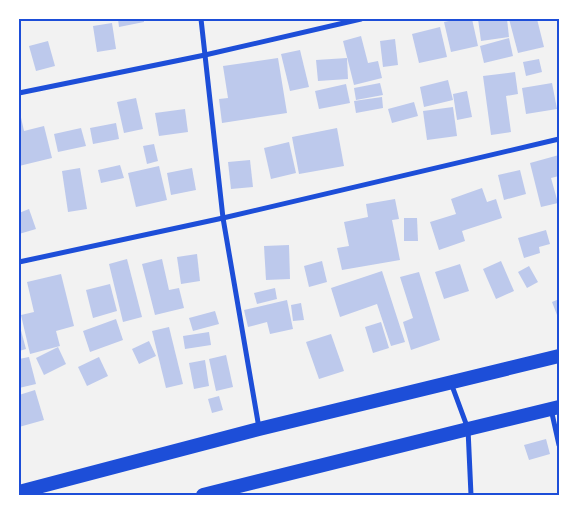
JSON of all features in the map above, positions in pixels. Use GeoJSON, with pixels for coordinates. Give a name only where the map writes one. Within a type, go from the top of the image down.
{"type":"FeatureCollection","features":[{"type":"Feature","properties":{"kind":"highway"},"geometry":{"type":"LineString","coordinates":[[19,492],[259,429],[559,356]]}},
{"type":"Feature","properties":{"kind":"highway"},"geometry":{"type":"LineString","coordinates":[[203,495],[555,408]]}},
{"type":"Feature","properties":{"kind":"street"},"geometry":{"type":"LineString","coordinates":[[201,19],[223,218],[259,429]]}},
{"type":"Feature","properties":{"kind":"street"},"geometry":{"type":"LineString","coordinates":[[19,93],[205,55],[361,19]]}},
{"type":"Feature","properties":{"kind":"street"},"geometry":{"type":"LineString","coordinates":[[19,262],[223,218],[559,139]]}},
{"type":"Feature","properties":{"kind":"street"},"geometry":{"type":"LineString","coordinates":[[451,382],[468,429],[471,495]]}},
{"type":"Feature","properties":{"kind":"street"},"geometry":{"type":"LineString","coordinates":[[555,408],[559,445]]}},
{"type":"Feature","properties":{"kind":"building"},"geometry":{"type":"Polygon","coordinates":[[[118,19],[144,19],[144,22],[119,27],[118,19]]]}},
{"type":"Feature","properties":{"kind":"building"},"geometry":{"type":"Polygon","coordinates":[[[472,19],[478,46],[451,52],[444,22],[472,19]]]}},
{"type":"Feature","properties":{"kind":"building"},"geometry":{"type":"Polygon","coordinates":[[[478,19],[507,19],[509,37],[481,41],[478,19]]]}},
{"type":"Feature","properties":{"kind":"building"},"geometry":{"type":"Polygon","coordinates":[[[509,19],[537,19],[544,47],[518,53],[509,19]]]}},
{"type":"Feature","properties":{"kind":"building"},"geometry":{"type":"Polygon","coordinates":[[[112,23],[116,49],[97,52],[93,26],[112,23]]]}},
{"type":"Feature","properties":{"kind":"building"},"geometry":{"type":"Polygon","coordinates":[[[440,27],[447,57],[419,63],[412,34],[440,27]]]}},
{"type":"Feature","properties":{"kind":"building"},"geometry":{"type":"Polygon","coordinates":[[[361,36],[368,63],[378,61],[382,78],[354,85],[343,41],[361,36]]]}},
{"type":"Feature","properties":{"kind":"building"},"geometry":{"type":"Polygon","coordinates":[[[509,38],[513,56],[484,63],[480,46],[509,38]]]}},
{"type":"Feature","properties":{"kind":"building"},"geometry":{"type":"Polygon","coordinates":[[[395,39],[398,65],[383,67],[380,41],[395,39]]]}},
{"type":"Feature","properties":{"kind":"building"},"geometry":{"type":"Polygon","coordinates":[[[48,41],[55,66],[36,71],[29,46],[48,41]]]}},
{"type":"Feature","properties":{"kind":"building"},"geometry":{"type":"Polygon","coordinates":[[[300,50],[309,87],[290,91],[281,54],[300,50]]]}},
{"type":"Feature","properties":{"kind":"building"},"geometry":{"type":"Polygon","coordinates":[[[278,58],[287,113],[222,123],[219,99],[228,98],[223,66],[278,58]]]}},
{"type":"Feature","properties":{"kind":"building"},"geometry":{"type":"Polygon","coordinates":[[[347,58],[348,79],[318,81],[316,60],[347,58]]]}},
{"type":"Feature","properties":{"kind":"building"},"geometry":{"type":"Polygon","coordinates":[[[539,59],[542,72],[526,76],[523,62],[539,59]]]}},
{"type":"Feature","properties":{"kind":"building"},"geometry":{"type":"Polygon","coordinates":[[[515,72],[518,94],[506,96],[511,132],[491,135],[483,76],[515,72]]]}},
{"type":"Feature","properties":{"kind":"building"},"geometry":{"type":"Polygon","coordinates":[[[448,80],[453,100],[424,107],[420,87],[448,80]]]}},
{"type":"Feature","properties":{"kind":"building"},"geometry":{"type":"Polygon","coordinates":[[[380,83],[383,95],[356,100],[354,88],[380,83]]]}},
{"type":"Feature","properties":{"kind":"building"},"geometry":{"type":"Polygon","coordinates":[[[552,83],[557,109],[526,114],[522,88],[552,83]]]}},
{"type":"Feature","properties":{"kind":"building"},"geometry":{"type":"Polygon","coordinates":[[[346,84],[350,103],[319,109],[315,91],[346,84]]]}},
{"type":"Feature","properties":{"kind":"building"},"geometry":{"type":"Polygon","coordinates":[[[467,91],[472,117],[457,120],[453,94],[467,91]]]}},
{"type":"Feature","properties":{"kind":"building"},"geometry":{"type":"Polygon","coordinates":[[[382,97],[383,108],[356,113],[354,101],[382,97]]]}},
{"type":"Feature","properties":{"kind":"building"},"geometry":{"type":"Polygon","coordinates":[[[136,98],[143,129],[124,133],[117,102],[136,98]]]}},
{"type":"Feature","properties":{"kind":"building"},"geometry":{"type":"Polygon","coordinates":[[[414,102],[418,116],[392,123],[388,109],[414,102]]]}},
{"type":"Feature","properties":{"kind":"building"},"geometry":{"type":"Polygon","coordinates":[[[453,107],[457,136],[427,140],[423,111],[453,107]]]}},
{"type":"Feature","properties":{"kind":"building"},"geometry":{"type":"Polygon","coordinates":[[[185,109],[188,132],[159,136],[155,113],[185,109]]]}},
{"type":"Feature","properties":{"kind":"building"},"geometry":{"type":"Polygon","coordinates":[[[20,113],[24,131],[44,126],[52,158],[19,166],[20,113]]]}},
{"type":"Feature","properties":{"kind":"building"},"geometry":{"type":"Polygon","coordinates":[[[116,123],[119,139],[93,144],[90,128],[116,123]]]}},
{"type":"Feature","properties":{"kind":"building"},"geometry":{"type":"Polygon","coordinates":[[[81,128],[86,146],[58,152],[54,134],[81,128]]]}},
{"type":"Feature","properties":{"kind":"building"},"geometry":{"type":"Polygon","coordinates":[[[337,128],[344,166],[299,174],[292,137],[337,128]]]}},
{"type":"Feature","properties":{"kind":"building"},"geometry":{"type":"Polygon","coordinates":[[[289,142],[296,173],[271,179],[264,148],[289,142]]]}},
{"type":"Feature","properties":{"kind":"building"},"geometry":{"type":"Polygon","coordinates":[[[154,144],[158,161],[147,164],[143,146],[154,144]]]}},
{"type":"Feature","properties":{"kind":"building"},"geometry":{"type":"Polygon","coordinates":[[[559,155],[559,176],[551,178],[558,203],[541,207],[530,163],[559,155]]]}},
{"type":"Feature","properties":{"kind":"building"},"geometry":{"type":"Polygon","coordinates":[[[250,160],[253,187],[231,189],[228,162],[250,160]]]}},
{"type":"Feature","properties":{"kind":"building"},"geometry":{"type":"Polygon","coordinates":[[[120,165],[124,178],[101,183],[98,170],[120,165]]]}},
{"type":"Feature","properties":{"kind":"building"},"geometry":{"type":"Polygon","coordinates":[[[159,166],[167,200],[136,207],[128,173],[159,166]]]}},
{"type":"Feature","properties":{"kind":"building"},"geometry":{"type":"Polygon","coordinates":[[[80,168],[87,209],[68,212],[62,171],[80,168]]]}},
{"type":"Feature","properties":{"kind":"building"},"geometry":{"type":"Polygon","coordinates":[[[192,168],[196,190],[171,195],[167,173],[192,168]]]}},
{"type":"Feature","properties":{"kind":"building"},"geometry":{"type":"Polygon","coordinates":[[[520,170],[526,194],[504,200],[498,175],[520,170]]]}},
{"type":"Feature","properties":{"kind":"building"},"geometry":{"type":"Polygon","coordinates":[[[482,188],[487,202],[496,199],[502,218],[462,231],[465,241],[439,250],[430,222],[456,214],[451,199],[482,188]]]}},
{"type":"Feature","properties":{"kind":"building"},"geometry":{"type":"Polygon","coordinates":[[[395,199],[399,219],[392,220],[400,260],[342,270],[337,248],[349,246],[344,222],[368,217],[366,204],[395,199]]]}},
{"type":"Feature","properties":{"kind":"building"},"geometry":{"type":"Polygon","coordinates":[[[29,209],[36,229],[19,234],[19,213],[29,209]]]}},
{"type":"Feature","properties":{"kind":"building"},"geometry":{"type":"Polygon","coordinates":[[[404,218],[417,218],[418,241],[404,241],[404,218]]]}},
{"type":"Feature","properties":{"kind":"building"},"geometry":{"type":"Polygon","coordinates":[[[546,230],[550,244],[539,247],[540,253],[524,258],[518,238],[546,230]]]}},
{"type":"Feature","properties":{"kind":"building"},"geometry":{"type":"Polygon","coordinates":[[[289,245],[290,279],[266,280],[264,246],[289,245]]]}},
{"type":"Feature","properties":{"kind":"building"},"geometry":{"type":"Polygon","coordinates":[[[197,254],[200,281],[181,284],[177,257],[197,254]]]}},
{"type":"Feature","properties":{"kind":"building"},"geometry":{"type":"Polygon","coordinates":[[[127,259],[142,317],[123,322],[109,264],[127,259]]]}},
{"type":"Feature","properties":{"kind":"building"},"geometry":{"type":"Polygon","coordinates":[[[162,259],[169,290],[179,288],[184,308],[155,315],[142,264],[162,259]]]}},
{"type":"Feature","properties":{"kind":"building"},"geometry":{"type":"Polygon","coordinates":[[[322,261],[327,282],[309,287],[304,266],[322,261]]]}},
{"type":"Feature","properties":{"kind":"building"},"geometry":{"type":"Polygon","coordinates":[[[501,261],[514,291],[496,299],[483,269],[501,261]]]}},
{"type":"Feature","properties":{"kind":"building"},"geometry":{"type":"Polygon","coordinates":[[[460,264],[469,291],[444,299],[435,272],[460,264]]]}},
{"type":"Feature","properties":{"kind":"building"},"geometry":{"type":"Polygon","coordinates":[[[529,266],[538,282],[527,288],[518,272],[529,266]]]}},
{"type":"Feature","properties":{"kind":"building"},"geometry":{"type":"Polygon","coordinates":[[[382,271],[405,342],[391,346],[377,304],[340,317],[331,288],[382,271]]]}},
{"type":"Feature","properties":{"kind":"building"},"geometry":{"type":"Polygon","coordinates":[[[419,272],[440,340],[411,350],[403,322],[413,318],[400,277],[419,272]]]}},
{"type":"Feature","properties":{"kind":"building"},"geometry":{"type":"Polygon","coordinates":[[[61,274],[74,326],[56,331],[60,346],[30,354],[21,315],[34,312],[27,282],[61,274]]]}},
{"type":"Feature","properties":{"kind":"building"},"geometry":{"type":"Polygon","coordinates":[[[110,284],[117,311],[93,318],[86,290],[110,284]]]}},
{"type":"Feature","properties":{"kind":"building"},"geometry":{"type":"Polygon","coordinates":[[[275,288],[277,299],[257,304],[254,293],[275,288]]]}},
{"type":"Feature","properties":{"kind":"building"},"geometry":{"type":"Polygon","coordinates":[[[559,299],[559,315],[557,315],[552,302],[559,299]]]}},
{"type":"Feature","properties":{"kind":"building"},"geometry":{"type":"Polygon","coordinates":[[[287,300],[293,329],[270,334],[267,322],[248,327],[244,310],[287,300]]]}},
{"type":"Feature","properties":{"kind":"building"},"geometry":{"type":"Polygon","coordinates":[[[301,303],[304,320],[293,321],[291,305],[301,303]]]}},
{"type":"Feature","properties":{"kind":"building"},"geometry":{"type":"Polygon","coordinates":[[[215,311],[219,324],[193,331],[189,318],[215,311]]]}},
{"type":"Feature","properties":{"kind":"building"},"geometry":{"type":"Polygon","coordinates":[[[116,319],[123,340],[90,352],[83,331],[116,319]]]}},
{"type":"Feature","properties":{"kind":"building"},"geometry":{"type":"Polygon","coordinates":[[[381,322],[389,348],[373,353],[365,327],[381,322]]]}},
{"type":"Feature","properties":{"kind":"building"},"geometry":{"type":"Polygon","coordinates":[[[19,323],[26,349],[19,351],[19,323]]]}},
{"type":"Feature","properties":{"kind":"building"},"geometry":{"type":"Polygon","coordinates":[[[169,327],[183,384],[166,388],[152,331],[169,327]]]}},
{"type":"Feature","properties":{"kind":"building"},"geometry":{"type":"Polygon","coordinates":[[[209,332],[211,345],[185,349],[183,336],[209,332]]]}},
{"type":"Feature","properties":{"kind":"building"},"geometry":{"type":"Polygon","coordinates":[[[331,334],[344,371],[319,379],[306,342],[331,334]]]}},
{"type":"Feature","properties":{"kind":"building"},"geometry":{"type":"Polygon","coordinates":[[[149,341],[156,356],[139,364],[132,349],[149,341]]]}},
{"type":"Feature","properties":{"kind":"building"},"geometry":{"type":"Polygon","coordinates":[[[58,347],[66,364],[44,375],[36,358],[58,347]]]}},
{"type":"Feature","properties":{"kind":"building"},"geometry":{"type":"Polygon","coordinates":[[[226,355],[233,387],[216,391],[209,359],[226,355]]]}},
{"type":"Feature","properties":{"kind":"building"},"geometry":{"type":"Polygon","coordinates":[[[29,357],[36,384],[19,388],[19,359],[29,357]]]}},
{"type":"Feature","properties":{"kind":"building"},"geometry":{"type":"Polygon","coordinates":[[[99,357],[108,376],[87,386],[78,367],[99,357]]]}},
{"type":"Feature","properties":{"kind":"building"},"geometry":{"type":"Polygon","coordinates":[[[205,360],[209,386],[194,389],[189,363],[205,360]]]}},
{"type":"Feature","properties":{"kind":"building"},"geometry":{"type":"Polygon","coordinates":[[[35,390],[44,420],[19,427],[19,395],[35,390]]]}},
{"type":"Feature","properties":{"kind":"building"},"geometry":{"type":"Polygon","coordinates":[[[219,396],[223,410],[212,413],[208,399],[219,396]]]}},
{"type":"Feature","properties":{"kind":"building"},"geometry":{"type":"Polygon","coordinates":[[[546,439],[550,454],[529,460],[524,445],[546,439]]]}}]}
